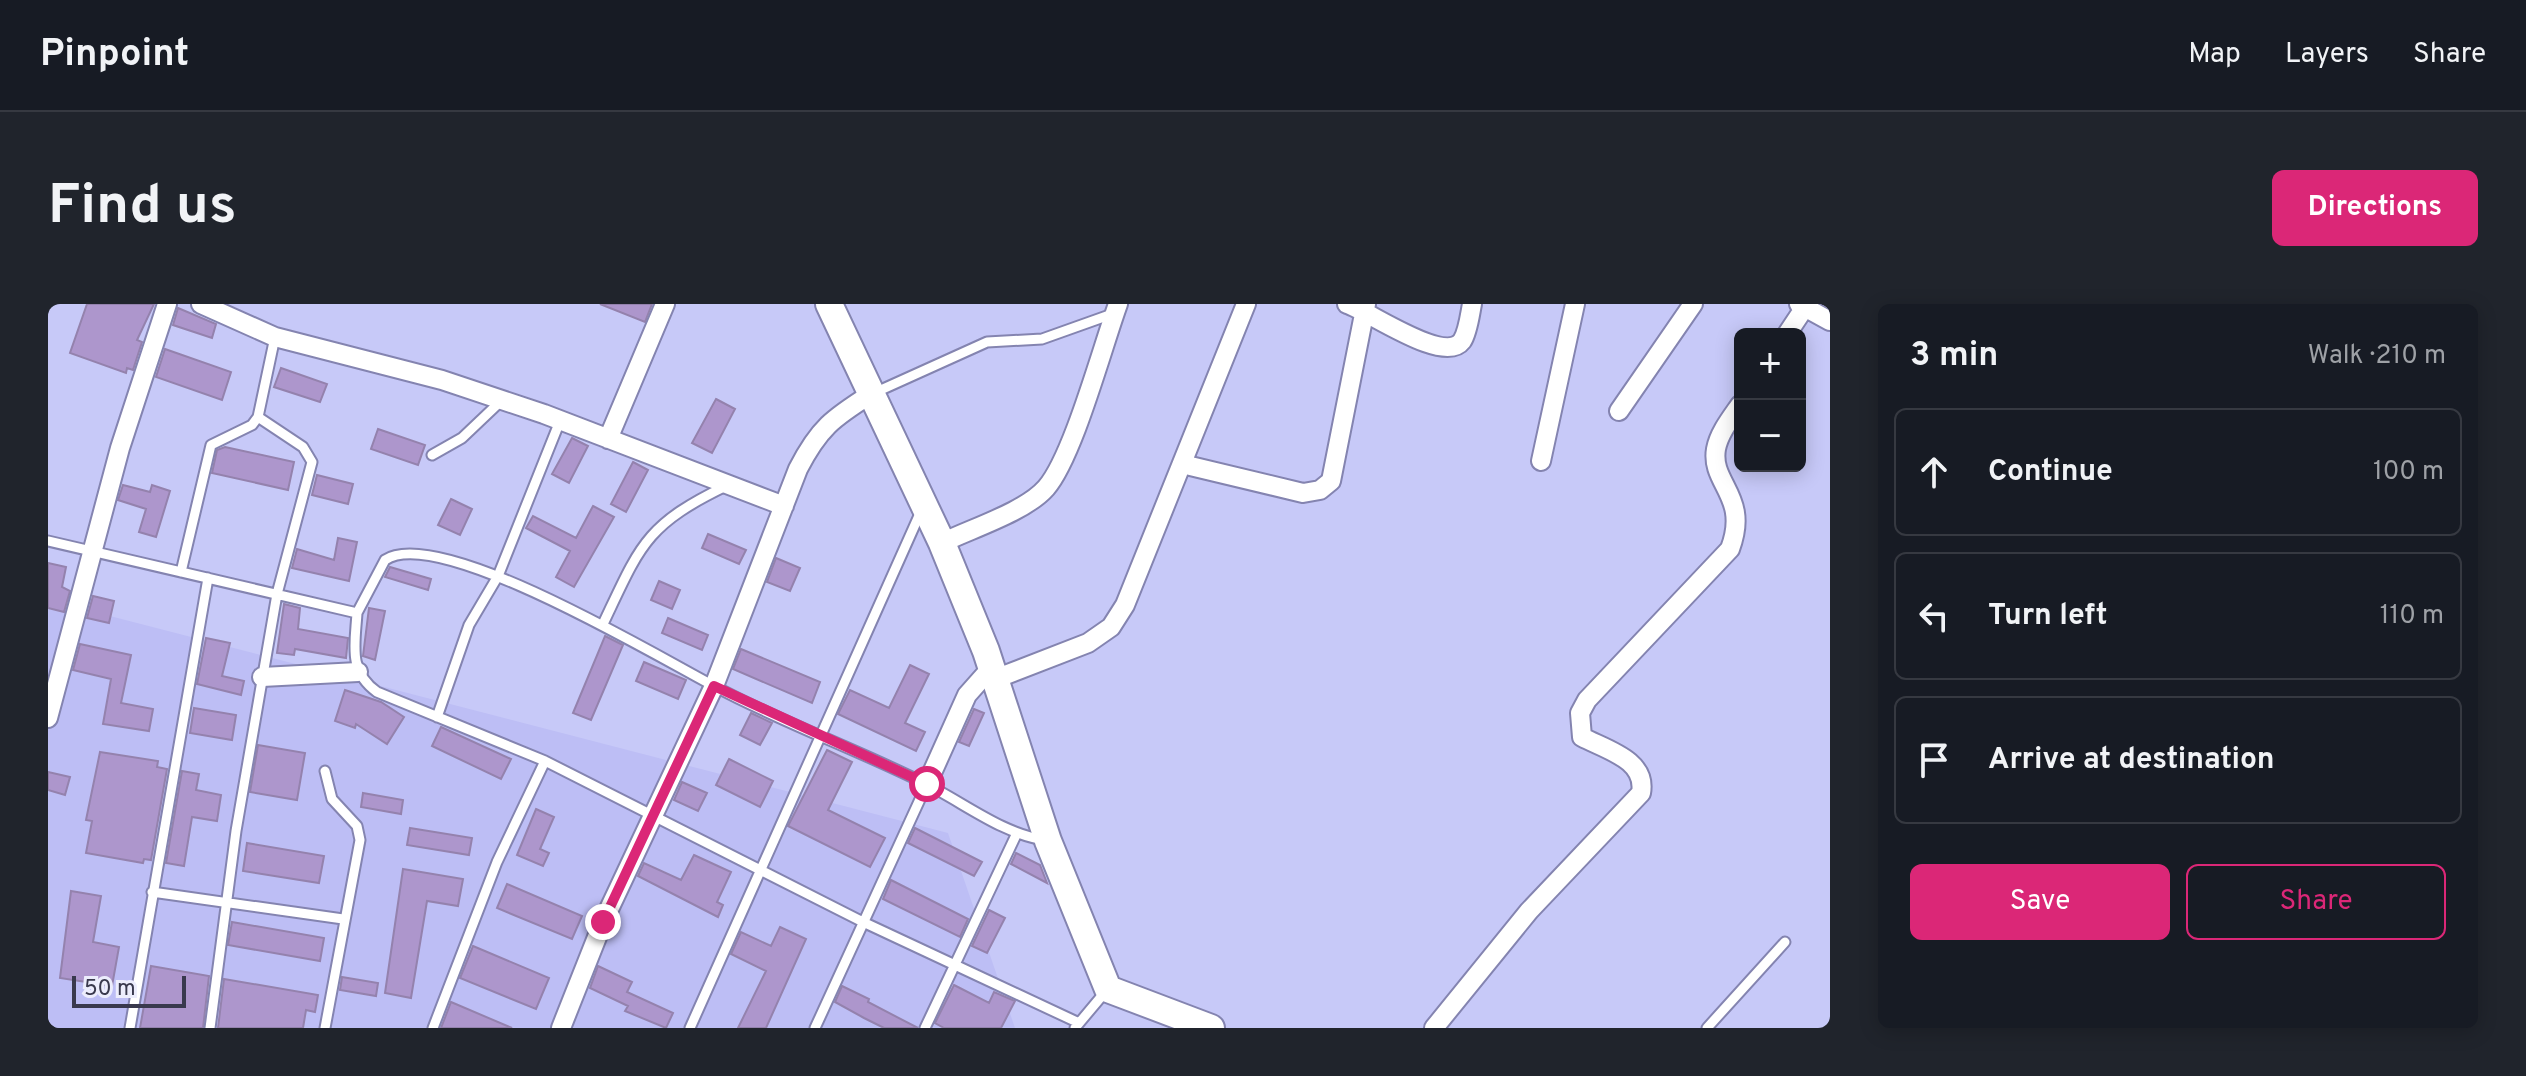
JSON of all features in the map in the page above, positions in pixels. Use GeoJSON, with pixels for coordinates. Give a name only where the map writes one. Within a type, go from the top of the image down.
{"type":"FeatureCollection","features":[{"type":"Feature","properties":{"kind":"street"},"geometry":{"type":"LineString","coordinates":[[48,718],[120,448],[167,304]]}},
{"type":"Feature","properties":{"kind":"street"},"geometry":{"type":"LineString","coordinates":[[201,304],[275,337],[442,380],[502,400],[784,506]]}},
{"type":"Feature","properties":{"kind":"street"},"geometry":{"type":"LineString","coordinates":[[608,439],[665,304]]}},
{"type":"Feature","properties":{"kind":"street"},"geometry":{"type":"LineString","coordinates":[[829,304],[942,543],[993,674],[1048,841],[1108,989],[1211,1028]]}},
{"type":"Feature","properties":{"kind":"street"},"geometry":{"type":"LineString","coordinates":[[927,784],[967,695],[993,674],[1088,643],[1111,627],[1125,605],[1246,304]]}},
{"type":"Feature","properties":{"kind":"street"},"geometry":{"type":"LineString","coordinates":[[1182,464],[1303,493],[1320,490],[1331,481],[1359,306],[1417,340],[1452,348],[1462,341],[1472,304]]}},
{"type":"Feature","properties":{"kind":"street"},"geometry":{"type":"LineString","coordinates":[[1541,461],[1575,304]]}},
{"type":"Feature","properties":{"kind":"street"},"geometry":{"type":"LineString","coordinates":[[1619,411],[1693,304]]}},
{"type":"Feature","properties":{"kind":"street"},"geometry":{"type":"LineString","coordinates":[[1790,328],[1802,306],[1830,321]]}},
{"type":"Feature","properties":{"kind":"street"},"geometry":{"type":"LineString","coordinates":[[942,543],[1025,503],[1045,490],[1067,450],[1116,308]]}},
{"type":"Feature","properties":{"kind":"street"},"geometry":{"type":"LineString","coordinates":[[561,1028],[603,922],[714,686],[813,439],[829,421],[871,394]]}},
{"type":"Feature","properties":{"kind":"street"},"geometry":{"type":"LineString","coordinates":[[1434,1028],[1529,911],[1641,793],[1644,779],[1639,770],[1625,759],[1582,737],[1580,713],[1587,700],[1730,549],[1738,528],[1737,512],[1715,450],[1734,414]]}},
{"type":"Feature","properties":{"kind":"street"},"geometry":{"type":"LineString","coordinates":[[262,677],[358,672]]}},
{"type":"Feature","properties":{"kind":"lane"},"geometry":{"type":"LineString","coordinates":[[871,394],[987,342],[1042,339],[1116,308]]}},
{"type":"Feature","properties":{"kind":"lane"},"geometry":{"type":"LineString","coordinates":[[181,572],[211,445],[252,425],[258,417],[275,337]]}},
{"type":"Feature","properties":{"kind":"lane"},"geometry":{"type":"LineString","coordinates":[[432,455],[462,438],[502,400]]}},
{"type":"Feature","properties":{"kind":"lane"},"geometry":{"type":"LineString","coordinates":[[210,1028],[226,901],[262,677],[277,594],[312,462],[303,447],[258,417]]}},
{"type":"Feature","properties":{"kind":"lane"},"geometry":{"type":"LineString","coordinates":[[437,717],[469,625],[498,576],[560,421]]}},
{"type":"Feature","properties":{"kind":"lane"},"geometry":{"type":"LineString","coordinates":[[603,624],[640,546],[683,507],[729,485]]}},
{"type":"Feature","properties":{"kind":"lane"},"geometry":{"type":"LineString","coordinates":[[690,1028],[758,870],[924,505]]}},
{"type":"Feature","properties":{"kind":"lane"},"geometry":{"type":"LineString","coordinates":[[48,541],[357,613]]}},
{"type":"Feature","properties":{"kind":"lane"},"geometry":{"type":"LineString","coordinates":[[1048,841],[1017,833],[927,784],[714,686],[603,624],[498,576],[416,555],[391,556],[357,613],[354,664],[377,692],[545,761],[652,818],[1077,1026],[1108,989]]}},
{"type":"Feature","properties":{"kind":"lane"},"geometry":{"type":"LineString","coordinates":[[130,1028],[208,578]]}},
{"type":"Feature","properties":{"kind":"lane"},"geometry":{"type":"LineString","coordinates":[[433,1028],[444,991],[497,862],[545,761]]}},
{"type":"Feature","properties":{"kind":"lane"},"geometry":{"type":"LineString","coordinates":[[325,771],[332,799],[357,826],[360,840],[325,1028]]}},
{"type":"Feature","properties":{"kind":"lane"},"geometry":{"type":"LineString","coordinates":[[815,1028],[927,784]]}},
{"type":"Feature","properties":{"kind":"lane"},"geometry":{"type":"LineString","coordinates":[[925,1028],[1017,833]]}},
{"type":"Feature","properties":{"kind":"lane"},"geometry":{"type":"LineString","coordinates":[[152,892],[343,919]]}},
{"type":"Feature","properties":{"kind":"lane"},"geometry":{"type":"LineString","coordinates":[[1707,1028],[1785,942]]}},
{"type":"Feature","properties":{"kind":"shaded area"},"geometry":{"type":"Polygon","coordinates":[[[48,600],[948,833],[1015,1028],[48,1028],[48,600]]]}},
{"type":"Feature","properties":{"kind":"building"},"geometry":{"type":"Polygon","coordinates":[[[87,304],[154,304],[137,340],[142,342],[133,370],[127,368],[126,373],[70,353],[87,304]]]}},
{"type":"Feature","properties":{"kind":"building"},"geometry":{"type":"Polygon","coordinates":[[[600,304],[652,304],[645,322],[600,304]]]}},
{"type":"Feature","properties":{"kind":"building"},"geometry":{"type":"Polygon","coordinates":[[[178,308],[216,324],[212,338],[173,325],[178,308]]]}},
{"type":"Feature","properties":{"kind":"building"},"geometry":{"type":"Polygon","coordinates":[[[165,349],[231,372],[222,400],[156,377],[165,349]]]}},
{"type":"Feature","properties":{"kind":"building"},"geometry":{"type":"Polygon","coordinates":[[[281,368],[327,384],[320,402],[274,387],[281,368]]]}},
{"type":"Feature","properties":{"kind":"building"},"geometry":{"type":"Polygon","coordinates":[[[716,399],[735,409],[712,453],[692,443],[716,399]]]}},
{"type":"Feature","properties":{"kind":"building"},"geometry":{"type":"Polygon","coordinates":[[[378,429],[425,445],[418,465],[371,449],[378,429]]]}},
{"type":"Feature","properties":{"kind":"building"},"geometry":{"type":"Polygon","coordinates":[[[572,438],[588,446],[569,483],[552,474],[572,438]]]}},
{"type":"Feature","properties":{"kind":"building"},"geometry":{"type":"Polygon","coordinates":[[[225,447],[294,462],[288,490],[212,473],[217,450],[225,447]]]}},
{"type":"Feature","properties":{"kind":"building"},"geometry":{"type":"Polygon","coordinates":[[[633,462],[648,470],[626,512],[611,504],[633,462]]]}},
{"type":"Feature","properties":{"kind":"building"},"geometry":{"type":"Polygon","coordinates":[[[317,475],[353,484],[348,504],[312,495],[317,475]]]}},
{"type":"Feature","properties":{"kind":"building"},"geometry":{"type":"Polygon","coordinates":[[[123,485],[150,492],[152,485],[170,491],[156,537],[139,532],[146,509],[118,500],[123,485]]]}},
{"type":"Feature","properties":{"kind":"building"},"geometry":{"type":"Polygon","coordinates":[[[451,499],[472,509],[460,535],[438,525],[451,499]]]}},
{"type":"Feature","properties":{"kind":"building"},"geometry":{"type":"Polygon","coordinates":[[[593,506],[614,517],[574,587],[556,577],[570,551],[526,528],[533,516],[576,538],[593,506]]]}},
{"type":"Feature","properties":{"kind":"building"},"geometry":{"type":"Polygon","coordinates":[[[708,534],[746,550],[739,564],[702,548],[708,534]]]}},
{"type":"Feature","properties":{"kind":"building"},"geometry":{"type":"Polygon","coordinates":[[[338,538],[357,542],[349,581],[292,568],[297,549],[334,560],[338,538]]]}},
{"type":"Feature","properties":{"kind":"building"},"geometry":{"type":"Polygon","coordinates":[[[776,558],[800,568],[790,591],[767,582],[776,558]]]}},
{"type":"Feature","properties":{"kind":"building"},"geometry":{"type":"Polygon","coordinates":[[[48,563],[66,567],[62,587],[70,591],[64,612],[48,608],[48,563]]]}},
{"type":"Feature","properties":{"kind":"building"},"geometry":{"type":"Polygon","coordinates":[[[390,567],[431,579],[428,590],[385,577],[390,567]]]}},
{"type":"Feature","properties":{"kind":"building"},"geometry":{"type":"Polygon","coordinates":[[[659,581],[680,590],[672,609],[651,600],[659,581]]]}},
{"type":"Feature","properties":{"kind":"building"},"geometry":{"type":"Polygon","coordinates":[[[93,596],[114,601],[109,623],[87,618],[93,596]]]}},
{"type":"Feature","properties":{"kind":"building"},"geometry":{"type":"Polygon","coordinates":[[[284,604],[300,608],[298,629],[348,638],[346,658],[295,649],[294,655],[277,653],[284,604]]]}},
{"type":"Feature","properties":{"kind":"building"},"geometry":{"type":"Polygon","coordinates":[[[369,608],[385,611],[375,660],[363,656],[369,608]]]}},
{"type":"Feature","properties":{"kind":"building"},"geometry":{"type":"Polygon","coordinates":[[[668,618],[708,635],[702,650],[662,633],[668,618]]]}},
{"type":"Feature","properties":{"kind":"building"},"geometry":{"type":"Polygon","coordinates":[[[605,636],[623,645],[591,720],[573,713],[605,636]]]}},
{"type":"Feature","properties":{"kind":"building"},"geometry":{"type":"Polygon","coordinates":[[[206,638],[230,643],[222,676],[244,681],[241,695],[197,684],[206,638]]]}},
{"type":"Feature","properties":{"kind":"building"},"geometry":{"type":"Polygon","coordinates":[[[80,644],[131,655],[121,703],[153,709],[149,731],[103,724],[111,679],[73,670],[80,644]]]}},
{"type":"Feature","properties":{"kind":"building"},"geometry":{"type":"Polygon","coordinates":[[[741,649],[820,682],[812,703],[733,669],[741,649]]]}},
{"type":"Feature","properties":{"kind":"building"},"geometry":{"type":"Polygon","coordinates":[[[644,662],[686,680],[678,699],[636,681],[644,662]]]}},
{"type":"Feature","properties":{"kind":"building"},"geometry":{"type":"Polygon","coordinates":[[[910,665],[929,674],[905,723],[925,732],[916,751],[838,714],[850,690],[889,708],[910,665]]]}},
{"type":"Feature","properties":{"kind":"building"},"geometry":{"type":"Polygon","coordinates":[[[345,690],[381,702],[404,717],[387,744],[356,724],[355,728],[335,721],[345,690]]]}},
{"type":"Feature","properties":{"kind":"building"},"geometry":{"type":"Polygon","coordinates":[[[194,708],[236,715],[232,740],[190,733],[194,708]]]}},
{"type":"Feature","properties":{"kind":"building"},"geometry":{"type":"Polygon","coordinates":[[[974,709],[984,713],[969,746],[959,742],[974,709]]]}},
{"type":"Feature","properties":{"kind":"building"},"geometry":{"type":"Polygon","coordinates":[[[751,713],[772,723],[760,745],[740,735],[751,713]]]}},
{"type":"Feature","properties":{"kind":"building"},"geometry":{"type":"Polygon","coordinates":[[[441,727],[511,759],[501,779],[432,746],[441,727]]]}},
{"type":"Feature","properties":{"kind":"building"},"geometry":{"type":"Polygon","coordinates":[[[258,745],[305,753],[297,800],[250,792],[258,745]]]}},
{"type":"Feature","properties":{"kind":"building"},"geometry":{"type":"Polygon","coordinates":[[[827,750],[852,762],[828,810],[885,838],[870,867],[788,826],[827,750]]]}},
{"type":"Feature","properties":{"kind":"building"},"geometry":{"type":"Polygon","coordinates":[[[100,752],[158,761],[157,767],[167,769],[151,860],[144,859],[143,863],[86,853],[92,821],[86,820],[100,752]]]}},
{"type":"Feature","properties":{"kind":"building"},"geometry":{"type":"Polygon","coordinates":[[[729,759],[773,781],[760,807],[716,785],[729,759]]]}},
{"type":"Feature","properties":{"kind":"building"},"geometry":{"type":"Polygon","coordinates":[[[182,771],[199,774],[196,790],[221,795],[217,821],[192,817],[184,866],[166,863],[182,771]]]}},
{"type":"Feature","properties":{"kind":"building"},"geometry":{"type":"Polygon","coordinates":[[[48,772],[70,777],[65,795],[48,790],[48,772]]]}},
{"type":"Feature","properties":{"kind":"building"},"geometry":{"type":"Polygon","coordinates":[[[682,782],[707,793],[698,811],[674,800],[682,782]]]}},
{"type":"Feature","properties":{"kind":"building"},"geometry":{"type":"Polygon","coordinates":[[[363,793],[403,800],[401,814],[361,807],[363,793]]]}},
{"type":"Feature","properties":{"kind":"building"},"geometry":{"type":"Polygon","coordinates":[[[536,809],[554,817],[540,849],[549,853],[543,866],[517,855],[536,809]]]}},
{"type":"Feature","properties":{"kind":"building"},"geometry":{"type":"Polygon","coordinates":[[[410,828],[472,838],[469,855],[407,845],[410,828]]]}},
{"type":"Feature","properties":{"kind":"building"},"geometry":{"type":"Polygon","coordinates":[[[915,828],[982,862],[974,876],[908,843],[915,828]]]}},
{"type":"Feature","properties":{"kind":"building"},"geometry":{"type":"Polygon","coordinates":[[[247,843],[324,856],[319,883],[243,871],[247,843]]]}},
{"type":"Feature","properties":{"kind":"building"},"geometry":{"type":"Polygon","coordinates":[[[1016,853],[1040,865],[1047,883],[1011,864],[1016,853]]]}},
{"type":"Feature","properties":{"kind":"building"},"geometry":{"type":"Polygon","coordinates":[[[694,855],[731,872],[717,902],[723,905],[718,917],[638,876],[644,863],[681,880],[694,855]]]}},
{"type":"Feature","properties":{"kind":"building"},"geometry":{"type":"Polygon","coordinates":[[[403,869],[463,879],[458,906],[427,901],[411,998],[385,993],[403,869]]]}},
{"type":"Feature","properties":{"kind":"building"},"geometry":{"type":"Polygon","coordinates":[[[891,880],[968,919],[960,937],[883,899],[891,880]]]}},
{"type":"Feature","properties":{"kind":"building"},"geometry":{"type":"Polygon","coordinates":[[[507,884],[582,916],[572,939],[497,908],[507,884]]]}},
{"type":"Feature","properties":{"kind":"building"},"geometry":{"type":"Polygon","coordinates":[[[71,891],[101,896],[93,942],[119,947],[112,986],[60,978],[71,891]]]}},
{"type":"Feature","properties":{"kind":"building"},"geometry":{"type":"Polygon","coordinates":[[[989,910],[1005,918],[987,953],[972,946],[989,910]]]}},
{"type":"Feature","properties":{"kind":"building"},"geometry":{"type":"Polygon","coordinates":[[[232,922],[324,938],[320,961],[228,945],[232,922]]]}},
{"type":"Feature","properties":{"kind":"building"},"geometry":{"type":"Polygon","coordinates":[[[780,927],[806,939],[766,1028],[738,1028],[766,971],[731,954],[741,932],[771,946],[780,927]]]}},
{"type":"Feature","properties":{"kind":"building"},"geometry":{"type":"Polygon","coordinates":[[[473,946],[549,978],[536,1009],[460,978],[473,946]]]}},
{"type":"Feature","properties":{"kind":"building"},"geometry":{"type":"Polygon","coordinates":[[[151,966],[209,976],[203,1028],[140,1028],[151,966]]]}},
{"type":"Feature","properties":{"kind":"building"},"geometry":{"type":"Polygon","coordinates":[[[598,966],[632,982],[627,992],[673,1013],[666,1028],[625,1011],[628,1006],[590,988],[598,966]]]}},
{"type":"Feature","properties":{"kind":"building"},"geometry":{"type":"Polygon","coordinates":[[[342,977],[378,983],[376,996],[340,990],[342,977]]]}},
{"type":"Feature","properties":{"kind":"building"},"geometry":{"type":"Polygon","coordinates":[[[224,979],[318,995],[315,1012],[306,1010],[303,1028],[218,1028],[224,979]]]}},
{"type":"Feature","properties":{"kind":"building"},"geometry":{"type":"Polygon","coordinates":[[[954,985],[989,1003],[994,992],[1015,1001],[1001,1028],[944,1028],[935,1023],[954,985]]]}},
{"type":"Feature","properties":{"kind":"building"},"geometry":{"type":"Polygon","coordinates":[[[842,986],[918,1028],[884,1028],[835,1002],[842,986]]]}},
{"type":"Feature","properties":{"kind":"building"},"geometry":{"type":"Polygon","coordinates":[[[451,1002],[512,1028],[441,1028],[451,1002]]]}},
{"type":"Feature","properties":{"kind":"route"},"geometry":{"type":"LineString","coordinates":[[603,922],[714,686],[927,784]]}}]}
